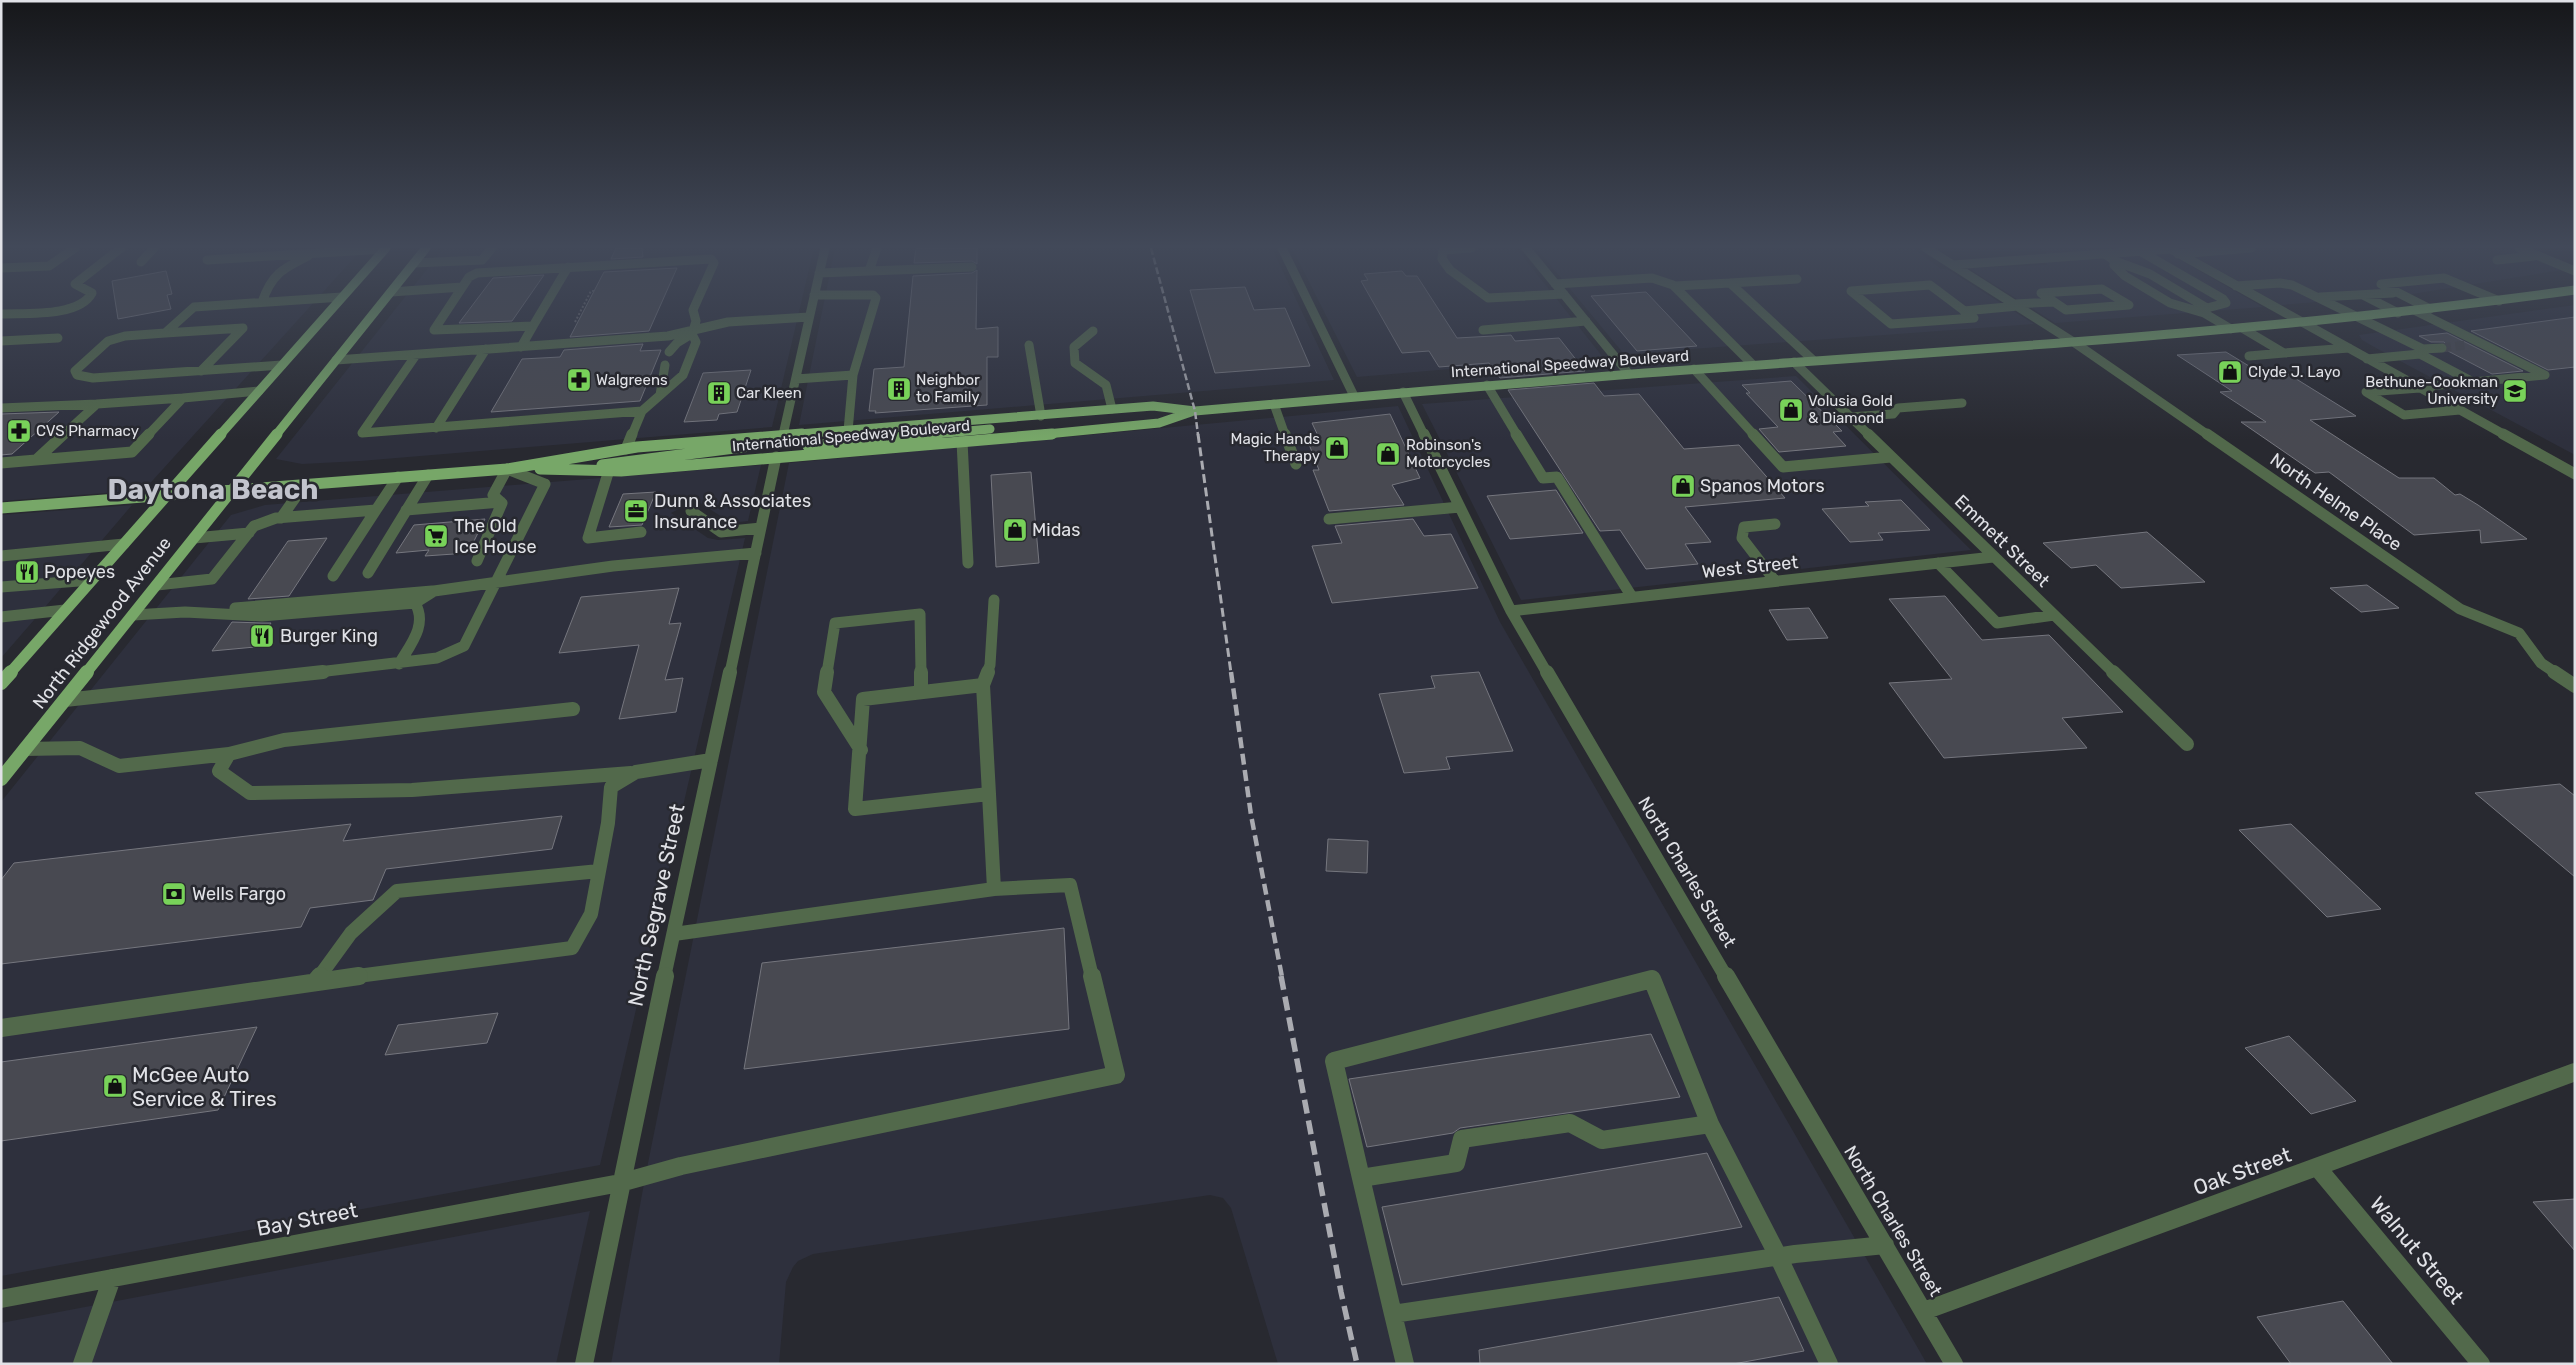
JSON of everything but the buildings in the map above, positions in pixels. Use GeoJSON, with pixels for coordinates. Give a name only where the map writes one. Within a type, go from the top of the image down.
{"type":"FeatureCollection","features":[{"type":"Feature","properties":{"kind":"main road","name":"North Ridgewood Avenue"},"geometry":{"type":"LineString","coordinates":[[1,683],[329,312]]}},
{"type":"Feature","properties":{"kind":"main road","name":"North Ridgewood Avenue"},"geometry":{"type":"LineString","coordinates":[[1,779],[375,312]]}},
{"type":"Feature","properties":{"kind":"main road","name":"International Speedway Boulevard"},"geometry":{"type":"LineString","coordinates":[[507,469],[626,449],[1154,406],[1195,411],[1629,374],[2075,343],[2410,312]]}},
{"type":"Feature","properties":{"kind":"main road","name":"International Speedway Boulevard"},"geometry":{"type":"LineString","coordinates":[[1,508],[507,469],[609,470],[776,457],[1159,423],[1195,411]]}},
{"type":"Feature","properties":{"kind":"main road"},"geometry":{"type":"LineString","coordinates":[[776,457],[788,450],[801,446],[1019,426],[1096,412]]}},
{"type":"Feature","properties":{"kind":"main road"},"geometry":{"type":"LineString","coordinates":[[582,470],[614,462],[730,450],[783,437]]}},
{"type":"Feature","properties":{"kind":"street"},"geometry":{"type":"LineString","coordinates":[[3,314],[35,312]]}},
{"type":"Feature","properties":{"kind":"street"},"geometry":{"type":"LineString","coordinates":[[165,333],[189,312]]}},
{"type":"Feature","properties":{"kind":"street"},"geometry":{"type":"LineString","coordinates":[[446,312],[434,330],[533,326]]}},
{"type":"Feature","properties":{"kind":"street"},"geometry":{"type":"LineString","coordinates":[[520,347],[541,312]]}},
{"type":"Feature","properties":{"kind":"street"},"geometry":{"type":"LineString","coordinates":[[626,449],[642,411],[683,375],[696,342],[693,332],[696,321],[693,312]]}},
{"type":"Feature","properties":{"kind":"street"},"geometry":{"type":"LineString","coordinates":[[783,437],[810,312]]}},
{"type":"Feature","properties":{"kind":"street"},"geometry":{"type":"LineString","coordinates":[[848,432],[853,375],[872,312]]}},
{"type":"Feature","properties":{"kind":"street"},"geometry":{"type":"LineString","coordinates":[[1313,312],[1354,396]]}},
{"type":"Feature","properties":{"kind":"street"},"geometry":{"type":"LineString","coordinates":[[1578,312],[1629,374]]}},
{"type":"Feature","properties":{"kind":"street"},"geometry":{"type":"LineString","coordinates":[[1700,312],[1752,365]]}},
{"type":"Feature","properties":{"kind":"street"},"geometry":{"type":"LineString","coordinates":[[1761,312],[1813,360]]}},
{"type":"Feature","properties":{"kind":"street"},"geometry":{"type":"LineString","coordinates":[[1876,312],[1891,324],[1974,318],[1965,312]]}},
{"type":"Feature","properties":{"kind":"street","name":"North Helme Place"},"geometry":{"type":"LineString","coordinates":[[2026,312],[2075,343],[2460,609],[2519,633],[2541,663],[2575,686]]}},
{"type":"Feature","properties":{"kind":"street"},"geometry":{"type":"LineString","coordinates":[[2207,312],[2231,329]]}},
{"type":"Feature","properties":{"kind":"street"},"geometry":{"type":"LineString","coordinates":[[2283,312],[2575,474]]}},
{"type":"Feature","properties":{"kind":"street"},"geometry":{"type":"LineString","coordinates":[[2348,312],[2473,382]]}},
{"type":"Feature","properties":{"kind":"street"},"geometry":{"type":"LineString","coordinates":[[2417,312],[2545,375],[2366,392],[2404,415],[2460,410]]}},
{"type":"Feature","properties":{"kind":"street"},"geometry":{"type":"LineString","coordinates":[[336,360],[668,336],[693,332],[728,322],[809,317]]}},
{"type":"Feature","properties":{"kind":"street"},"geometry":{"type":"LineString","coordinates":[[1483,330],[1586,321]]}},
{"type":"Feature","properties":{"kind":"street"},"geometry":{"type":"LineString","coordinates":[[201,371],[243,328],[165,333],[113,339],[75,371],[77,375],[93,378],[201,371],[282,365]]}},
{"type":"Feature","properties":{"kind":"street"},"geometry":{"type":"LineString","coordinates":[[2242,328],[2284,353]]}},
{"type":"Feature","properties":{"kind":"street"},"geometry":{"type":"LineString","coordinates":[[1093,331],[1074,346],[1075,363],[1106,386],[1112,410]]}},
{"type":"Feature","properties":{"kind":"street"},"geometry":{"type":"LineString","coordinates":[[669,352],[677,343],[693,332]]}},
{"type":"Feature","properties":{"kind":"street"},"geometry":{"type":"LineString","coordinates":[[1,341],[58,338]]}},
{"type":"Feature","properties":{"kind":"street"},"geometry":{"type":"LineString","coordinates":[[2465,345],[2481,344]]}},
{"type":"Feature","properties":{"kind":"street"},"geometry":{"type":"LineString","coordinates":[[1029,345],[1040,416]]}},
{"type":"Feature","properties":{"kind":"street"},"geometry":{"type":"LineString","coordinates":[[2249,356],[2349,348]]}},
{"type":"Feature","properties":{"kind":"street"},"geometry":{"type":"LineString","coordinates":[[2368,359],[2442,348]]}},
{"type":"Feature","properties":{"kind":"street"},"geometry":{"type":"LineString","coordinates":[[436,428],[486,349]]}},
{"type":"Feature","properties":{"kind":"street"},"geometry":{"type":"LineString","coordinates":[[416,355],[362,434],[642,411]]}},
{"type":"Feature","properties":{"kind":"street","name":"Emmett Street"},"geometry":{"type":"LineString","coordinates":[[1794,362],[2187,744]]}},
{"type":"Feature","properties":{"kind":"street"},"geometry":{"type":"LineString","coordinates":[[660,395],[665,365]]}},
{"type":"Feature","properties":{"kind":"street"},"geometry":{"type":"LineString","coordinates":[[1694,369],[1783,467],[1891,457]]}},
{"type":"Feature","properties":{"kind":"street"},"geometry":{"type":"LineString","coordinates":[[796,378],[853,375]]}},
{"type":"Feature","properties":{"kind":"street"},"geometry":{"type":"LineString","coordinates":[[1487,385],[1543,478],[1557,477],[1632,598]]}},
{"type":"Feature","properties":{"kind":"street"},"geometry":{"type":"LineString","coordinates":[[1,408],[97,404],[259,391]]}},
{"type":"Feature","properties":{"kind":"street","name":"North Charles Street"},"geometry":{"type":"LineString","coordinates":[[1403,392],[1511,611],[1954,1364]]}},
{"type":"Feature","properties":{"kind":"street"},"geometry":{"type":"LineString","coordinates":[[1,463],[132,452],[183,398]]}},
{"type":"Feature","properties":{"kind":"street"},"geometry":{"type":"LineString","coordinates":[[1850,417],[1894,414],[1898,408],[1962,403]]}},
{"type":"Feature","properties":{"kind":"street"},"geometry":{"type":"LineString","coordinates":[[35,461],[97,404]]}},
{"type":"Feature","properties":{"kind":"street"},"geometry":{"type":"LineString","coordinates":[[1274,404],[1296,464]]}},
{"type":"Feature","properties":{"kind":"street"},"geometry":{"type":"LineString","coordinates":[[962,441],[968,563]]}},
{"type":"Feature","properties":{"kind":"street","name":"North Segrave Street"},"geometry":{"type":"LineString","coordinates":[[584,1364],[620,1183],[776,457]]}},
{"type":"Feature","properties":{"kind":"street"},"geometry":{"type":"LineString","coordinates":[[65,700],[152,689],[399,664],[437,658],[464,646],[498,582],[545,484],[507,469],[493,496],[501,502]]}},
{"type":"Feature","properties":{"kind":"street"},"geometry":{"type":"LineString","coordinates":[[609,470],[588,538],[641,532]]}},
{"type":"Feature","properties":{"kind":"street"},"geometry":{"type":"LineString","coordinates":[[368,573],[428,475]]}},
{"type":"Feature","properties":{"kind":"street"},"geometry":{"type":"LineString","coordinates":[[333,576],[398,477]]}},
{"type":"Feature","properties":{"kind":"street"},"geometry":{"type":"LineString","coordinates":[[281,518],[305,484]]}},
{"type":"Feature","properties":{"kind":"street"},"geometry":{"type":"LineString","coordinates":[[406,510],[501,502]]}},
{"type":"Feature","properties":{"kind":"street"},"geometry":{"type":"LineString","coordinates":[[477,561],[501,502]]}},
{"type":"Feature","properties":{"kind":"street"},"geometry":{"type":"LineString","coordinates":[[1329,519],[1460,507]]}},
{"type":"Feature","properties":{"kind":"street"},"geometry":{"type":"LineString","coordinates":[[157,585],[212,579],[254,526],[281,518],[376,510]]}},
{"type":"Feature","properties":{"kind":"street"},"geometry":{"type":"LineString","coordinates":[[691,511],[721,532],[761,528]]}},
{"type":"Feature","properties":{"kind":"street"},"geometry":{"type":"LineString","coordinates":[[1775,524],[1744,527],[1742,538],[1775,581]]}},
{"type":"Feature","properties":{"kind":"street"},"geometry":{"type":"LineString","coordinates":[[194,538],[249,533]]}},
{"type":"Feature","properties":{"kind":"street"},"geometry":{"type":"LineString","coordinates":[[1,556],[124,544]]}},
{"type":"Feature","properties":{"kind":"street"},"geometry":{"type":"LineString","coordinates":[[133,615],[434,591],[613,566],[756,553]]}},
{"type":"Feature","properties":{"kind":"street","name":"West Street"},"geometry":{"type":"LineString","coordinates":[[1511,611],[1993,557]]}},
{"type":"Feature","properties":{"kind":"street"},"geometry":{"type":"LineString","coordinates":[[1938,563],[1997,623],[2054,616]]}},
{"type":"Feature","properties":{"kind":"street"},"geometry":{"type":"LineString","coordinates":[[1,587],[92,580]]}},
{"type":"Feature","properties":{"kind":"street"},"geometry":{"type":"LineString","coordinates":[[185,612],[262,616],[415,603],[434,591]]}},
{"type":"Feature","properties":{"kind":"street"},"geometry":{"type":"LineString","coordinates":[[674,934],[994,889],[983,685],[990,666],[994,600]]}},
{"type":"Feature","properties":{"kind":"street"},"geometry":{"type":"LineString","coordinates":[[399,664],[422,622],[421,610],[415,603]]}},
{"type":"Feature","properties":{"kind":"street"},"geometry":{"type":"LineString","coordinates":[[1,617],[66,610]]}},
{"type":"Feature","properties":{"kind":"street"},"geometry":{"type":"LineString","coordinates":[[861,750],[824,692],[835,623],[920,614],[921,692]]}},
{"type":"Feature","properties":{"kind":"street"},"geometry":{"type":"LineString","coordinates":[[983,685],[863,699],[861,750],[855,809],[989,794]]}},
{"type":"Feature","properties":{"kind":"street"},"geometry":{"type":"LineString","coordinates":[[25,750],[80,748],[118,766],[229,754],[284,740],[573,709]]}},
{"type":"Feature","properties":{"kind":"street"},"geometry":{"type":"LineString","coordinates":[[229,754],[219,772],[250,793],[412,790],[636,772],[711,760]]}},
{"type":"Feature","properties":{"kind":"street"},"geometry":{"type":"LineString","coordinates":[[1,1028],[310,983],[572,948],[591,914],[611,787],[636,772]]}},
{"type":"Feature","properties":{"kind":"street"},"geometry":{"type":"LineString","coordinates":[[310,983],[352,933],[397,892],[599,871]]}},
{"type":"Feature","properties":{"kind":"street","name":"Bay Street"},"geometry":{"type":"LineString","coordinates":[[1,1299],[620,1183],[681,1166],[1116,1074],[1070,885],[994,889]]}},
{"type":"Feature","properties":{"kind":"street"},"geometry":{"type":"LineString","coordinates":[[1405,1364],[1334,1061],[1652,980],[1710,1124],[1778,1256],[1829,1364]]}},
{"type":"Feature","properties":{"kind":"street","name":"Oak Street"},"geometry":{"type":"LineString","coordinates":[[1924,1311],[2575,1072]]}},
{"type":"Feature","properties":{"kind":"street"},"geometry":{"type":"LineString","coordinates":[[1361,1178],[1456,1163],[1462,1139],[1570,1123],[1602,1140],[1710,1124]]}},
{"type":"Feature","properties":{"kind":"street","name":"Walnut Street"},"geometry":{"type":"LineString","coordinates":[[2317,1167],[2481,1364]]}},
{"type":"Feature","properties":{"kind":"street"},"geometry":{"type":"LineString","coordinates":[[1393,1314],[1778,1256],[1885,1245]]}},
{"type":"Feature","properties":{"kind":"street"},"geometry":{"type":"LineString","coordinates":[[82,1364],[112,1278]]}},
{"type":"Feature","properties":{"kind":"path"},"geometry":{"type":"LineString","coordinates":[[575,323],[581,312]]}},
{"type":"Feature","properties":{"kind":"shaded area"},"geometry":{"type":"Polygon","coordinates":[[[1,312],[305,312],[144,490],[1,501],[1,312]]]}},
{"type":"Feature","properties":{"kind":"shaded area"},"geometry":{"type":"Polygon","coordinates":[[[393,312],[799,312],[772,427],[360,461],[302,464],[276,459],[393,312]]]}},
{"type":"Feature","properties":{"kind":"shaded area"},"geometry":{"type":"Polygon","coordinates":[[[822,312],[1302,312],[1334,380],[799,425],[822,312]]]}},
{"type":"Feature","properties":{"kind":"shaded area"},"geometry":{"type":"Polygon","coordinates":[[[1324,312],[1567,312],[1602,356],[1357,377],[1324,312]]]}},
{"type":"Feature","properties":{"kind":"shaded area"},"geometry":{"type":"Polygon","coordinates":[[[1589,312],[2015,312],[2034,324],[1624,354],[1589,312]]]}},
{"type":"Feature","properties":{"kind":"shaded area"},"geometry":{"type":"Polygon","coordinates":[[[2037,312],[2202,312],[2055,323],[2037,312]]]}},
{"type":"Feature","properties":{"kind":"shaded area","name":"Bethune-Cookman University"},"geometry":{"type":"Polygon","coordinates":[[[2527,312],[2575,312],[2575,455],[2376,348],[2362,340],[2359,335],[2527,312]]]}},
{"type":"Feature","properties":{"kind":"shaded area"},"geometry":{"type":"Polygon","coordinates":[[[1796,376],[1971,550],[1521,600],[1422,404],[1796,376]]]}},
{"type":"Feature","properties":{"kind":"shaded area"},"geometry":{"type":"Polygon","coordinates":[[[1398,406],[1500,622],[1927,1364],[1278,1364],[1231,1208],[1223,1198],[1210,1195],[813,1254],[798,1261],[786,1282],[779,1364],[611,1364],[645,1178],[789,463],[1398,406]]]}},
{"type":"Feature","properties":{"kind":"shaded area"},"geometry":{"type":"Polygon","coordinates":[[[761,465],[748,521],[731,523],[696,500],[671,513],[708,538],[718,540],[745,538],[600,1165],[1,1276],[1,802],[231,515],[265,505],[761,465]]]}},
{"type":"Feature","properties":{"kind":"shaded area"},"geometry":{"type":"Polygon","coordinates":[[[132,505],[34,620],[1,658],[1,515],[132,505]]]}},
{"type":"Feature","properties":{"kind":"shaded area"},"geometry":{"type":"Polygon","coordinates":[[[590,1211],[556,1364],[1,1364],[1,1323],[590,1211]]]}},
{"type":"Feature","properties":{"kind":"tunnel"},"geometry":{"type":"LineString","coordinates":[[2442,348],[2465,345]]}},
{"type":"Feature","properties":{"kind":"railway"},"geometry":{"type":"LineString","coordinates":[[1168,312],[1195,411],[1198,435]]}},
{"type":"Feature","properties":{"kind":"railway"},"geometry":{"type":"LineString","coordinates":[[1198,434],[1231,673]]}},
{"type":"Feature","properties":{"kind":"railway"},"geometry":{"type":"LineString","coordinates":[[1231,672],[1251,815],[1282,977]]}},
{"type":"Feature","properties":{"kind":"railway"},"geometry":{"type":"LineString","coordinates":[[1281,976],[1341,1292],[1357,1364]]}},
{"type":"Feature","properties":{"kind":"place","name":"Clyde J. Layo"},"geometry":{"type":"Point","coordinates":[2230,372]}},
{"type":"Feature","properties":{"kind":"place","name":"Walgreens"},"geometry":{"type":"Point","coordinates":[579,380]}},
{"type":"Feature","properties":{"kind":"place","name":"Neighbor to Family"},"geometry":{"type":"Point","coordinates":[899,389]}},
{"type":"Feature","properties":{"kind":"place","name":"Bethune-Cookman University"},"geometry":{"type":"Point","coordinates":[2515,391]}},
{"type":"Feature","properties":{"kind":"place","name":"Car Kleen"},"geometry":{"type":"Point","coordinates":[719,393]}},
{"type":"Feature","properties":{"kind":"place","name":"Volusia Gold & Diamond"},"geometry":{"type":"Point","coordinates":[1791,410]}},
{"type":"Feature","properties":{"kind":"place","name":"CVS Pharmacy"},"geometry":{"type":"Point","coordinates":[19,431]}},
{"type":"Feature","properties":{"kind":"place","name":"Magic Hands Therapy"},"geometry":{"type":"Point","coordinates":[1337,448]}},
{"type":"Feature","properties":{"kind":"place","name":"Robinson's Motorcycles"},"geometry":{"type":"Point","coordinates":[1388,454]}},
{"type":"Feature","properties":{"kind":"place","name":"Spanos Motors"},"geometry":{"type":"Point","coordinates":[1683,486]}},
{"type":"Feature","properties":{"kind":"place","name":"Dunn & Associates Insurance"},"geometry":{"type":"Point","coordinates":[636,511]}},
{"type":"Feature","properties":{"kind":"place","name":"Midas"},"geometry":{"type":"Point","coordinates":[1015,530]}},
{"type":"Feature","properties":{"kind":"place","name":"The Old Ice House"},"geometry":{"type":"Point","coordinates":[436,536]}},
{"type":"Feature","properties":{"kind":"place","name":"Popeyes"},"geometry":{"type":"Point","coordinates":[27,572]}},
{"type":"Feature","properties":{"kind":"place","name":"Burger King"},"geometry":{"type":"Point","coordinates":[262,636]}},
{"type":"Feature","properties":{"kind":"place","name":"Wells Fargo"},"geometry":{"type":"Point","coordinates":[174,894]}},
{"type":"Feature","properties":{"kind":"place","name":"McGee Auto Service & Tires"},"geometry":{"type":"Point","coordinates":[115,1086]}},
{"type":"Feature","properties":{"kind":"district","name":"Daytona Beach"},"geometry":{"type":"Point","coordinates":[213,489]}}]}
